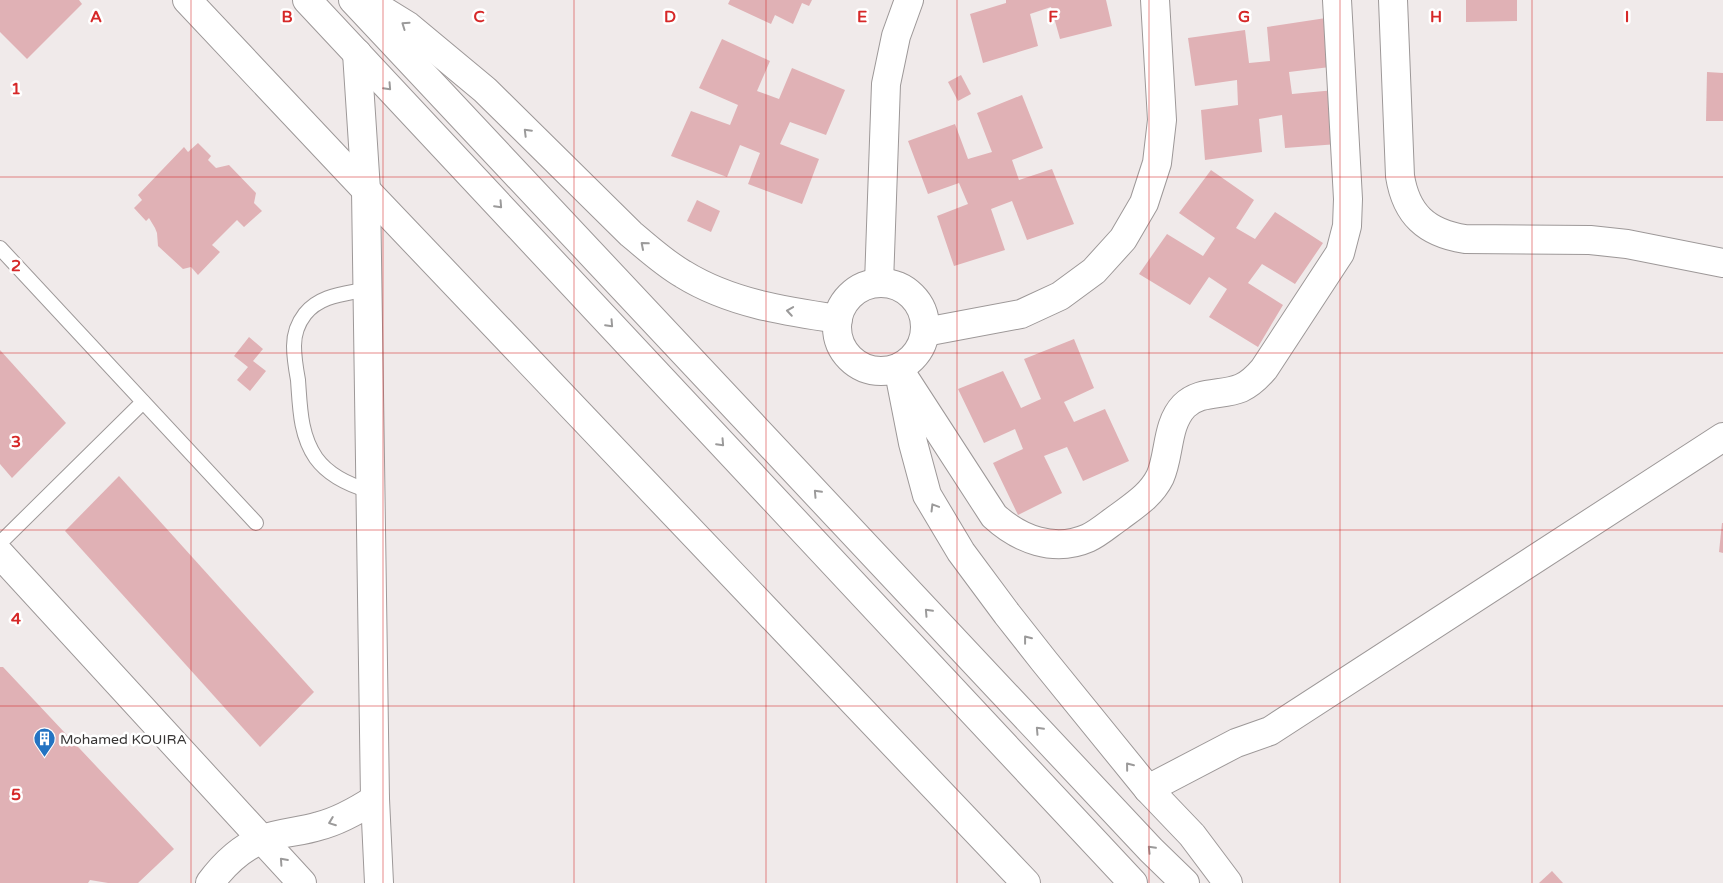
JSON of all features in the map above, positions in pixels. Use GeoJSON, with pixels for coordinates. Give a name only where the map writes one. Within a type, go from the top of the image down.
{"type":"FeatureCollection","features":[{"type":"Feature","properties":{"kind":"main road"},"geometry":{"type":"LineString","coordinates":[[187,0],[1026,883]]}},
{"type":"Feature","properties":{"kind":"main road"},"geometry":{"type":"LineString","coordinates":[[307,0],[1133,883]]}},
{"type":"Feature","properties":{"kind":"main road"},"geometry":{"type":"LineString","coordinates":[[353,0],[1185,883]]}},
{"type":"Feature","properties":{"kind":"main road"},"geometry":{"type":"LineString","coordinates":[[366,0],[408,26],[485,90],[631,234],[656,256],[683,274],[712,289],[744,301],[777,310],[838,319]]}},
{"type":"Feature","properties":{"kind":"main road"},"geometry":{"type":"LineString","coordinates":[[879,283],[886,84],[896,36],[909,0]]}},
{"type":"Feature","properties":{"kind":"main road"},"geometry":{"type":"LineString","coordinates":[[925,332],[1021,314],[1060,296],[1094,271],[1123,239],[1144,203],[1157,162],[1162,120],[1155,0]]}},
{"type":"Feature","properties":{"kind":"main road"},"geometry":{"type":"LineString","coordinates":[[898,368],[994,516],[1007,528],[1038,542],[1055,544],[1081,540],[1089,538],[1143,500],[1160,476],[1172,429],[1179,412],[1192,399],[1241,388],[1257,376],[1264,369],[1340,253],[1347,226],[1348,199],[1337,0]]}},
{"type":"Feature","properties":{"kind":"main road"},"geometry":{"type":"LineString","coordinates":[[1393,0],[1400,176],[1402,190],[1407,203],[1425,225],[1437,232],[1464,240],[1590,240],[1627,244],[1723,263]]}},
{"type":"Feature","properties":{"kind":"main road"},"geometry":{"type":"LineString","coordinates":[[357,53],[366,190],[375,799],[379,883]]}},
{"type":"Feature","properties":{"kind":"main road"},"geometry":{"type":"LineString","coordinates":[[879,283],[900,287],[909,293],[917,301],[925,321],[925,332],[919,350],[914,357],[898,368],[888,371],[866,369],[856,364],[848,357],[838,339],[838,319],[845,301],[860,288],[879,283]]}},
{"type":"Feature","properties":{"kind":"main road"},"geometry":{"type":"LineString","coordinates":[[898,368],[912,443],[927,495],[962,552],[1007,614],[1148,789],[1192,836],[1228,883]]}},
{"type":"Feature","properties":{"kind":"main road"},"geometry":{"type":"LineString","coordinates":[[1148,789],[1236,743],[1270,732],[1723,437]]}},
{"type":"Feature","properties":{"kind":"main road"},"geometry":{"type":"LineString","coordinates":[[0,554],[302,883]]}},
{"type":"Feature","properties":{"kind":"main road"},"geometry":{"type":"LineString","coordinates":[[210,883],[222,867],[240,851],[263,839],[320,826],[358,810],[375,799]]}},
{"type":"Feature","properties":{"kind":"lane"},"geometry":{"type":"LineString","coordinates":[[0,248],[256,523]]}},
{"type":"Feature","properties":{"kind":"lane"},"geometry":{"type":"LineString","coordinates":[[367,289],[322,299],[313,306],[298,324],[294,346],[303,432],[308,446],[316,459],[339,479],[370,491]]}},
{"type":"Feature","properties":{"kind":"lane"},"geometry":{"type":"LineString","coordinates":[[0,543],[143,402]]}},
{"type":"Feature","properties":{"kind":"building"},"geometry":{"type":"Polygon","coordinates":[[[0,0],[79,0],[82,4],[27,59],[0,32],[0,0]]]}},
{"type":"Feature","properties":{"kind":"building"},"geometry":{"type":"Polygon","coordinates":[[[730,0],[812,0],[809,6],[802,3],[793,24],[775,15],[771,24],[728,4],[730,0]]]}},
{"type":"Feature","properties":{"kind":"building"},"geometry":{"type":"Polygon","coordinates":[[[1006,0],[1106,0],[1112,26],[1060,39],[1051,7],[1030,14],[1038,46],[983,63],[970,14],[1006,3],[1006,0]]]}},
{"type":"Feature","properties":{"kind":"building"},"geometry":{"type":"Polygon","coordinates":[[[1466,0],[1517,0],[1517,21],[1466,22],[1466,0]]]}},
{"type":"Feature","properties":{"kind":"building"},"geometry":{"type":"Polygon","coordinates":[[[1326,18],[1330,67],[1289,72],[1292,94],[1335,90],[1338,144],[1285,148],[1282,115],[1259,119],[1262,152],[1205,160],[1201,110],[1238,105],[1237,80],[1195,86],[1188,38],[1245,30],[1249,63],[1270,61],[1267,27],[1326,18]]]}},
{"type":"Feature","properties":{"kind":"building"},"geometry":{"type":"Polygon","coordinates":[[[722,39],[770,61],[757,91],[779,99],[792,68],[845,90],[826,135],[790,122],[780,144],[819,159],[802,204],[748,184],[760,153],[740,145],[727,177],[671,156],[691,111],[730,125],[738,105],[699,88],[722,39]]]}},
{"type":"Feature","properties":{"kind":"building"},"geometry":{"type":"Polygon","coordinates":[[[1707,72],[1723,73],[1723,121],[1706,121],[1707,72]]]}},
{"type":"Feature","properties":{"kind":"building"},"geometry":{"type":"Polygon","coordinates":[[[961,75],[971,94],[958,101],[948,82],[961,75]]]}},
{"type":"Feature","properties":{"kind":"building"},"geometry":{"type":"Polygon","coordinates":[[[1022,95],[1043,148],[1012,160],[1019,180],[1052,169],[1074,224],[1027,240],[1012,201],[991,209],[1005,250],[954,266],[937,216],[968,204],[959,183],[928,194],[908,141],[955,124],[968,159],[992,152],[977,113],[1022,95]]]}},
{"type":"Feature","properties":{"kind":"building"},"geometry":{"type":"Polygon","coordinates":[[[198,143],[211,156],[208,160],[216,168],[229,165],[256,193],[254,203],[262,211],[244,227],[237,220],[212,245],[220,252],[198,275],[191,267],[183,269],[158,246],[157,233],[149,218],[146,221],[134,208],[142,200],[138,195],[184,147],[188,152],[198,143]]]}},
{"type":"Feature","properties":{"kind":"building"},"geometry":{"type":"Polygon","coordinates":[[[1211,170],[1254,200],[1236,228],[1255,239],[1275,212],[1323,243],[1295,284],[1262,264],[1248,283],[1283,305],[1258,347],[1209,317],[1227,289],[1209,277],[1190,305],[1139,274],[1167,234],[1203,256],[1215,238],[1179,213],[1211,170]]]}},
{"type":"Feature","properties":{"kind":"building"},"geometry":{"type":"Polygon","coordinates":[[[697,200],[720,211],[711,232],[687,221],[697,200]]]}},
{"type":"Feature","properties":{"kind":"building"},"geometry":{"type":"Polygon","coordinates":[[[249,337],[263,349],[253,361],[266,371],[250,391],[237,380],[248,367],[234,356],[249,337]]]}},
{"type":"Feature","properties":{"kind":"building"},"geometry":{"type":"Polygon","coordinates":[[[1074,339],[1094,388],[1064,402],[1074,422],[1105,409],[1129,461],[1083,481],[1067,447],[1044,456],[1062,493],[1018,515],[993,463],[1023,449],[1015,429],[984,443],[958,389],[1003,371],[1021,408],[1041,399],[1024,359],[1074,339]]]}},
{"type":"Feature","properties":{"kind":"building"},"geometry":{"type":"Polygon","coordinates":[[[0,350],[66,423],[12,478],[0,464],[0,350]]]}},
{"type":"Feature","properties":{"kind":"building"},"geometry":{"type":"Polygon","coordinates":[[[119,476],[314,692],[260,747],[65,531],[119,476]]]}},
{"type":"Feature","properties":{"kind":"building"},"geometry":{"type":"Polygon","coordinates":[[[1723,523],[1723,553],[1719,552],[1723,523]]]}},
{"type":"Feature","properties":{"kind":"building","name":"Mohamed KOUIRA"},"geometry":{"type":"Polygon","coordinates":[[[0,667],[3,667],[174,849],[138,883],[108,883],[90,880],[88,883],[0,883],[0,667]]]}},
{"type":"Feature","properties":{"kind":"building"},"geometry":{"type":"Polygon","coordinates":[[[1552,871],[1563,883],[1539,883],[1552,871]]]}},
{"type":"Feature","properties":{"kind":"place","name":"Mohamed KOUIRA"},"geometry":{"type":"Point","coordinates":[44,758]}}]}
